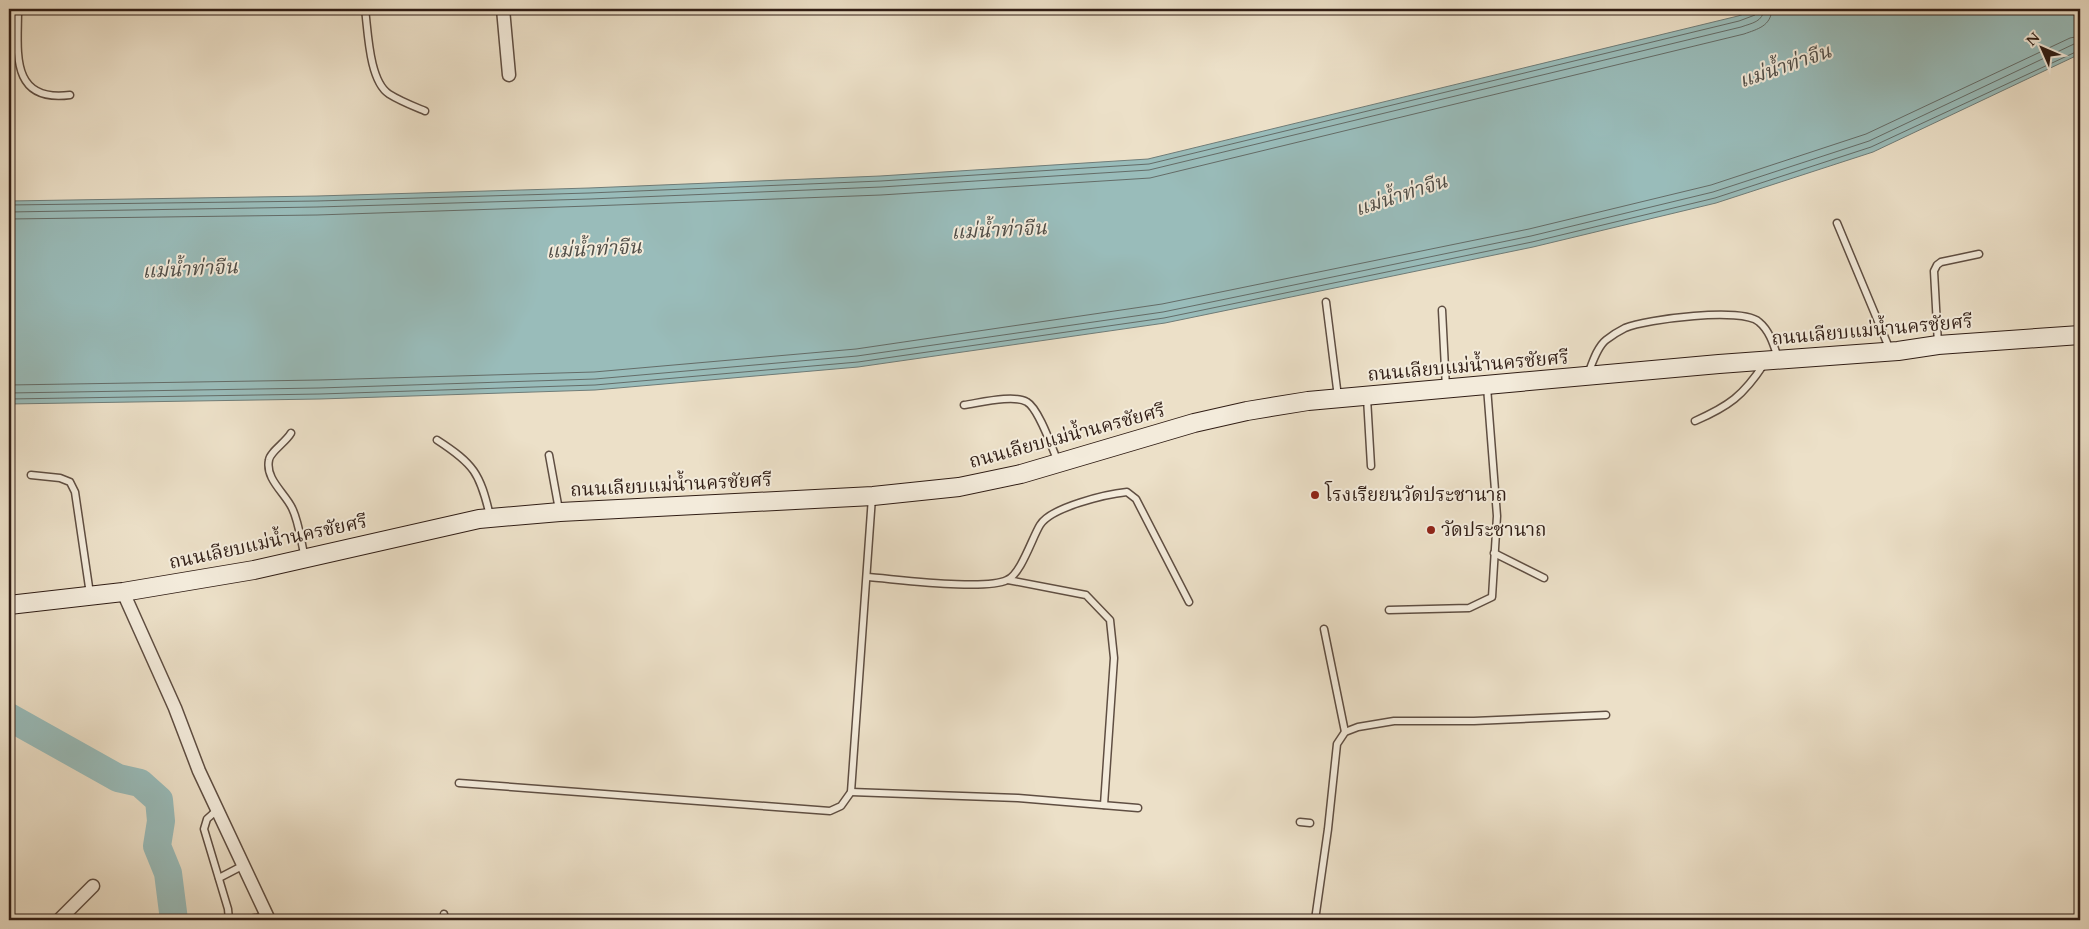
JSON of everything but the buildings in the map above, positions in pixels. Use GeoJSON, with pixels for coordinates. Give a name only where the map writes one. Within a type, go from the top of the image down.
{"type":"FeatureCollection","features":[{"type":"Feature","properties":{"kind":"main road","name":"ถนนเลียบแม่น้ำนครชัยศรี"},"geometry":{"type":"LineString","coordinates":[[9,605],[124,592],[254,570],[430,529],[490,518],[560,512],[873,496],[959,487],[1021,474],[1202,421],[1308,401],[1772,360],[1890,352],[1938,345],[2080,335]]}},
{"type":"Feature","properties":{"kind":"street"},"geometry":{"type":"LineString","coordinates":[[502,9],[509,75]]}},
{"type":"Feature","properties":{"kind":"street"},"geometry":{"type":"LineString","coordinates":[[124,592],[175,708],[199,772],[268,918]]}},
{"type":"Feature","properties":{"kind":"street"},"geometry":{"type":"LineString","coordinates":[[59,920],[93,886]]}},
{"type":"Feature","properties":{"kind":"lane"},"geometry":{"type":"LineString","coordinates":[[18,9],[18,58],[23,80],[31,90],[44,95],[59,97],[70,95]]}},
{"type":"Feature","properties":{"kind":"lane"},"geometry":{"type":"LineString","coordinates":[[365,9],[375,74],[380,86],[388,94],[425,111]]}},
{"type":"Feature","properties":{"kind":"lane"},"geometry":{"type":"LineString","coordinates":[[1837,224],[1890,352]]}},
{"type":"Feature","properties":{"kind":"lane"},"geometry":{"type":"LineString","coordinates":[[1938,345],[1934,271],[1941,262],[1979,254]]}},
{"type":"Feature","properties":{"kind":"lane"},"geometry":{"type":"LineString","coordinates":[[1326,302],[1339,398]]}},
{"type":"Feature","properties":{"kind":"lane"},"geometry":{"type":"LineString","coordinates":[[1442,310],[1446,389]]}},
{"type":"Feature","properties":{"kind":"lane"},"geometry":{"type":"LineString","coordinates":[[1586,377],[1604,341],[1625,328],[1654,322],[1732,314],[1749,316],[1760,322],[1771,338],[1772,360],[1735,400],[1723,408],[1695,421]]}},
{"type":"Feature","properties":{"kind":"lane"},"geometry":{"type":"LineString","coordinates":[[1389,610],[1469,608],[1492,597],[1497,516],[1487,386]]}},
{"type":"Feature","properties":{"kind":"lane"},"geometry":{"type":"LineString","coordinates":[[1366,396],[1371,466]]}},
{"type":"Feature","properties":{"kind":"lane"},"geometry":{"type":"LineString","coordinates":[[964,405],[1013,399],[1027,402],[1035,411],[1059,463]]}},
{"type":"Feature","properties":{"kind":"lane"},"geometry":{"type":"LineString","coordinates":[[290,433],[285,442],[271,455],[268,461],[274,482],[294,511],[305,559]]}},
{"type":"Feature","properties":{"kind":"lane"},"geometry":{"type":"LineString","coordinates":[[437,440],[458,454],[477,473],[483,488],[490,518]]}},
{"type":"Feature","properties":{"kind":"lane"},"geometry":{"type":"LineString","coordinates":[[549,455],[560,512]]}},
{"type":"Feature","properties":{"kind":"lane"},"geometry":{"type":"LineString","coordinates":[[31,475],[60,478],[70,482],[74,492],[90,596]]}},
{"type":"Feature","properties":{"kind":"lane"},"geometry":{"type":"LineString","coordinates":[[1008,580],[1020,564],[1040,524],[1055,512],[1115,493],[1128,492],[1136,499],[1189,602]]}},
{"type":"Feature","properties":{"kind":"lane"},"geometry":{"type":"LineString","coordinates":[[459,782],[830,811],[841,806],[851,792],[873,496]]}},
{"type":"Feature","properties":{"kind":"lane"},"geometry":{"type":"LineString","coordinates":[[1494,553],[1544,578]]}},
{"type":"Feature","properties":{"kind":"lane"},"geometry":{"type":"LineString","coordinates":[[867,577],[984,585],[1008,580],[1086,595],[1110,620],[1114,658],[1104,805]]}},
{"type":"Feature","properties":{"kind":"lane"},"geometry":{"type":"LineString","coordinates":[[1324,629],[1345,732]]}},
{"type":"Feature","properties":{"kind":"lane"},"geometry":{"type":"LineString","coordinates":[[1315,920],[1328,829],[1335,754],[1337,744],[1345,732],[1358,727],[1394,721],[1474,722],[1606,715]]}},
{"type":"Feature","properties":{"kind":"lane"},"geometry":{"type":"LineString","coordinates":[[851,792],[1018,798],[1138,808]]}},
{"type":"Feature","properties":{"kind":"lane"},"geometry":{"type":"LineString","coordinates":[[218,810],[208,819],[204,828],[228,909],[229,920]]}},
{"type":"Feature","properties":{"kind":"lane"},"geometry":{"type":"LineString","coordinates":[[1300,822],[1310,823]]}},
{"type":"Feature","properties":{"kind":"lane"},"geometry":{"type":"LineString","coordinates":[[219,878],[244,865]]}},
{"type":"Feature","properties":{"kind":"lane"},"geometry":{"type":"LineString","coordinates":[[243,920],[268,918]]}},
{"type":"Feature","properties":{"kind":"water","name":"แม่น้ำท่าจีน"},"geometry":{"type":"Polygon","coordinates":[[[1759,9],[2080,9],[2080,54],[1873,152],[1716,203],[1533,247],[1165,323],[858,367],[595,390],[320,399],[9,404],[9,201],[317,196],[589,188],[880,176],[1148,159],[1738,16],[1759,9]]]}},
{"type":"Feature","properties":{"kind":"waterway"},"geometry":{"type":"LineString","coordinates":[[9,717],[118,778],[140,783],[159,800],[161,821],[157,846],[168,873],[174,920]]}},
{"type":"Feature","properties":{"kind":"place","name":"โรงเรียยนวัดประชานาถ"},"geometry":{"type":"Point","coordinates":[1315,495]}},
{"type":"Feature","properties":{"kind":"place","name":"วัดประชานาถ"},"geometry":{"type":"Point","coordinates":[1431,530]}}]}
